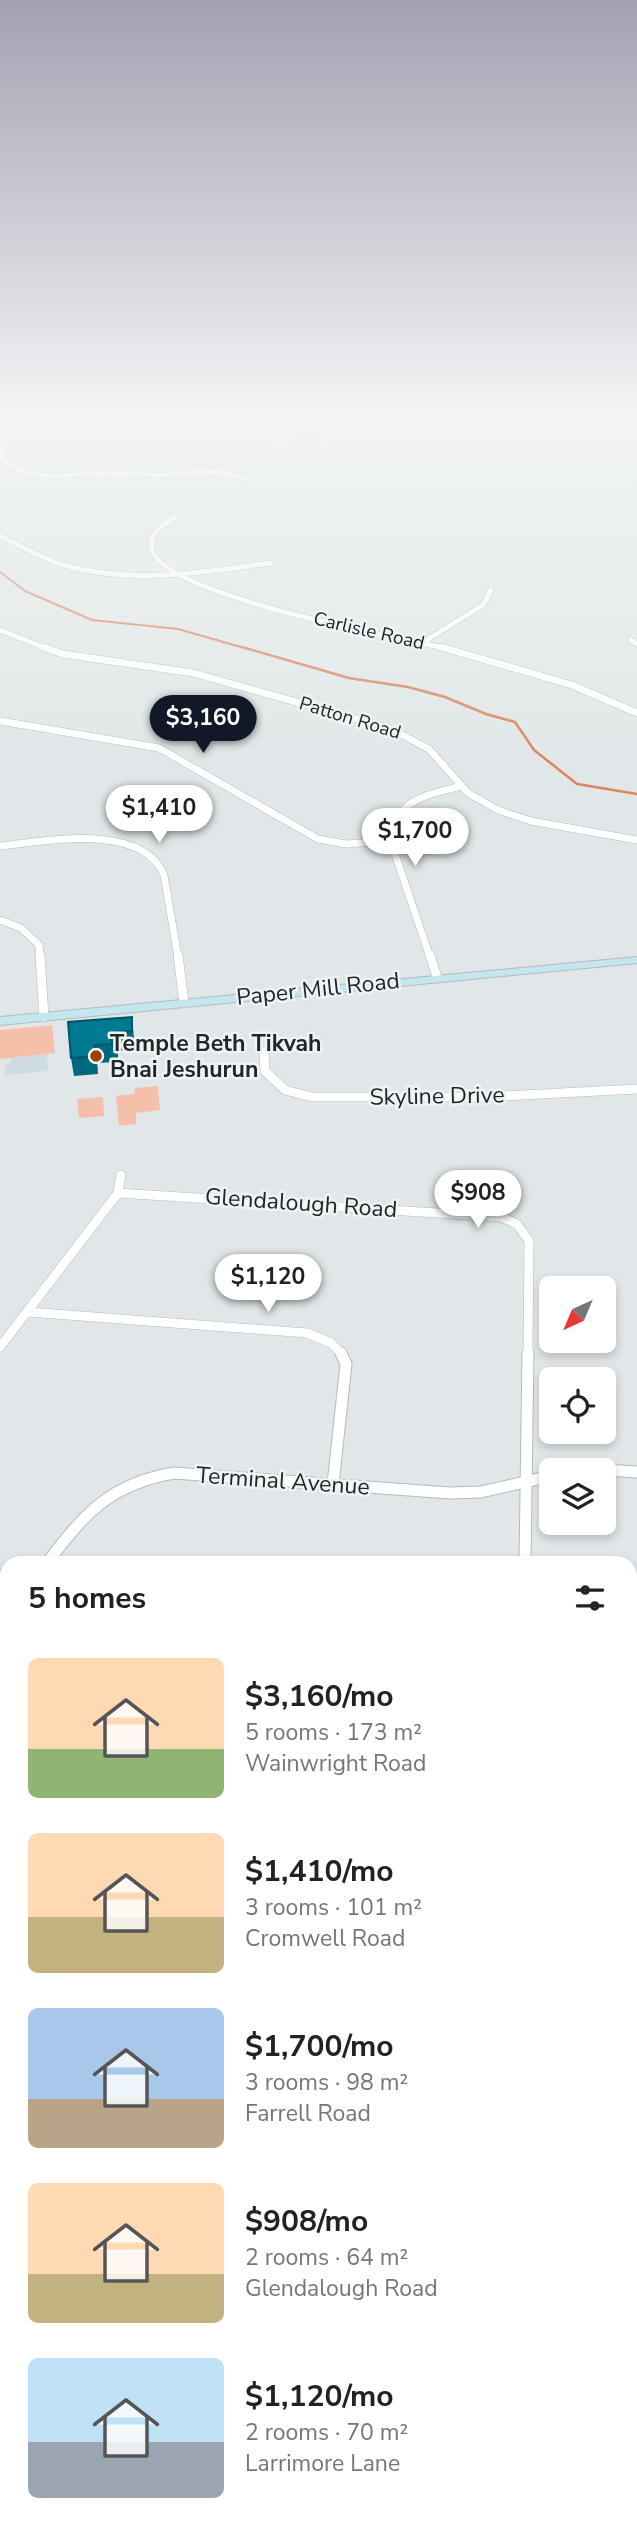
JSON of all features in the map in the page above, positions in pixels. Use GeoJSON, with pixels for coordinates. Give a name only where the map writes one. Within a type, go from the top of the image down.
{"type":"FeatureCollection","features":[{"type":"Feature","properties":{"kind":"main road","name":"Paper Mill Road"},"geometry":{"type":"LineString","coordinates":[[0,1020],[637,960]]}},
{"type":"Feature","properties":{"kind":"street","name":"Carlisle Road"},"geometry":{"type":"LineString","coordinates":[[161,528],[156,532],[151,543],[154,555],[174,575],[224,594],[346,627],[422,643],[571,686],[637,713]]}},
{"type":"Feature","properties":{"kind":"street"},"geometry":{"type":"LineString","coordinates":[[0,536],[48,560],[130,577],[174,575],[271,563]]}},
{"type":"Feature","properties":{"kind":"street"},"geometry":{"type":"LineString","coordinates":[[422,643],[486,603],[491,590]]}},
{"type":"Feature","properties":{"kind":"street","name":"Patton Road"},"geometry":{"type":"LineString","coordinates":[[0,630],[63,654],[201,675],[388,728],[429,749],[446,765],[461,786],[484,803],[519,817],[637,840]]}},
{"type":"Feature","properties":{"kind":"street"},"geometry":{"type":"LineString","coordinates":[[0,721],[159,748],[176,755],[322,841],[346,844],[392,841]]}},
{"type":"Feature","properties":{"kind":"street"},"geometry":{"type":"LineString","coordinates":[[437,977],[392,841],[393,821],[407,805],[461,786]]}},
{"type":"Feature","properties":{"kind":"street"},"geometry":{"type":"LineString","coordinates":[[0,846],[102,840],[130,845],[153,858],[165,877],[184,1003]]}},
{"type":"Feature","properties":{"kind":"street"},"geometry":{"type":"LineString","coordinates":[[0,920],[27,932],[39,945],[44,1017]]}},
{"type":"Feature","properties":{"kind":"street","name":"Skyline Drive"},"geometry":{"type":"LineString","coordinates":[[264,1052],[265,1072],[271,1078],[285,1090],[313,1097],[483,1097],[637,1089]]}},
{"type":"Feature","properties":{"kind":"street"},"geometry":{"type":"LineString","coordinates":[[0,1347],[118,1193],[121,1175]]}},
{"type":"Feature","properties":{"kind":"street","name":"Glendalough Road"},"geometry":{"type":"LineString","coordinates":[[118,1193],[501,1217],[517,1224],[530,1241],[526,1556]]}},
{"type":"Feature","properties":{"kind":"street"},"geometry":{"type":"LineString","coordinates":[[28,1312],[307,1333],[332,1342],[344,1356],[346,1364],[333,1484]]}},
{"type":"Feature","properties":{"kind":"street"},"geometry":{"type":"LineString","coordinates":[[616,1471],[637,1472]]}},
{"type":"Feature","properties":{"kind":"street","name":"Terminal Avenue"},"geometry":{"type":"LineString","coordinates":[[53,1556],[92,1507],[120,1488],[148,1477],[174,1473],[450,1493],[481,1492],[539,1479]]}},
{"type":"Feature","properties":{"kind":"shaded area"},"geometry":{"type":"Polygon","coordinates":[[[52,1025],[55,1053],[0,1059],[0,1030],[52,1025]]]}},
{"type":"Feature","properties":{"kind":"shaded area"},"geometry":{"type":"Polygon","coordinates":[[[47,1054],[48,1071],[5,1075],[5,1064],[10,1063],[10,1058],[47,1054]]]}},
{"type":"Feature","properties":{"kind":"shaded area"},"geometry":{"type":"Polygon","coordinates":[[[158,1086],[160,1110],[136,1113],[136,1124],[119,1126],[116,1096],[134,1094],[135,1088],[158,1086]]]}},
{"type":"Feature","properties":{"kind":"shaded area"},"geometry":{"type":"Polygon","coordinates":[[[103,1097],[104,1116],[79,1118],[77,1099],[103,1097]]]}},
{"type":"Feature","properties":{"kind":"building"},"geometry":{"type":"Polygon","coordinates":[[[132,1017],[132,1031],[116,1032],[116,1040],[112,1040],[112,1044],[95,1045],[95,1056],[71,1058],[68,1022],[132,1017]]]}},
{"type":"Feature","properties":{"kind":"waterway"},"geometry":{"type":"LineString","coordinates":[[0,572],[25,591],[92,620],[178,629],[248,649]]}},
{"type":"Feature","properties":{"kind":"waterway"},"geometry":{"type":"LineString","coordinates":[[242,647],[349,678],[408,687],[445,697],[486,714],[515,722],[534,750],[577,784],[637,794]]}},
{"type":"Feature","properties":{"kind":"place","name":"Temple Beth Tikvah Bnai Jeshurun"},"geometry":{"type":"Point","coordinates":[96,1056]}}]}
